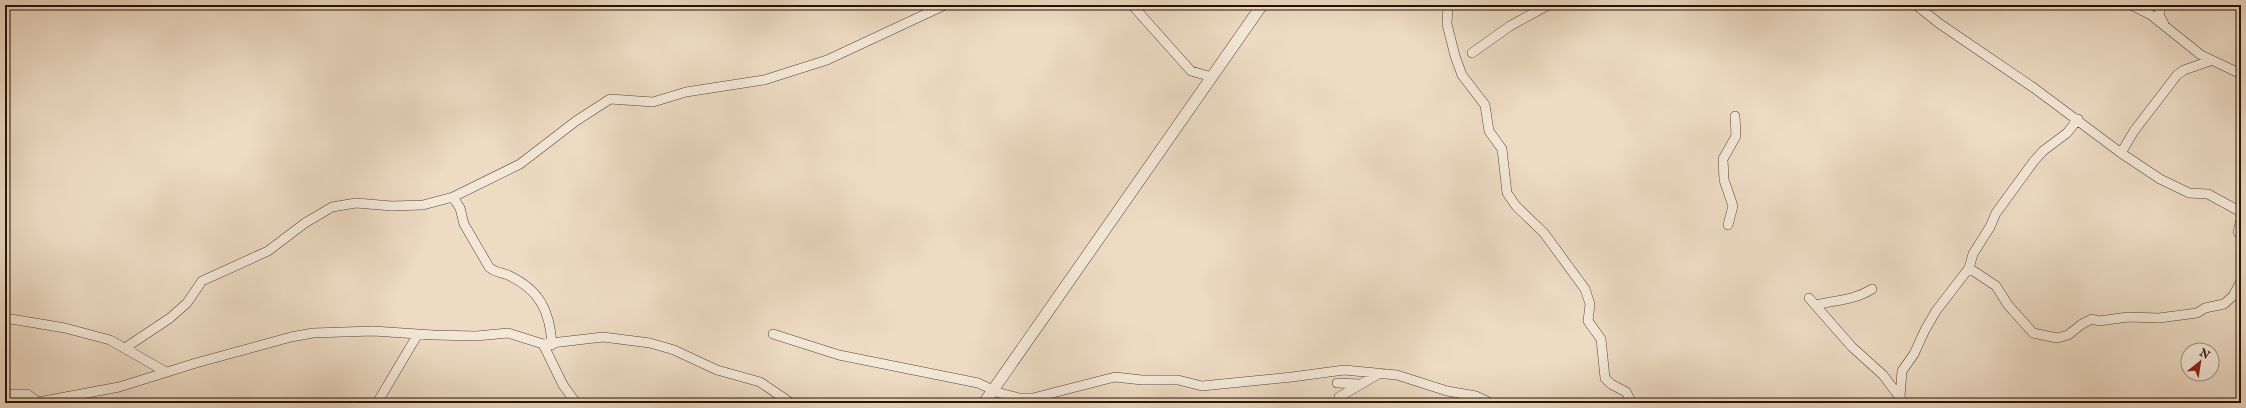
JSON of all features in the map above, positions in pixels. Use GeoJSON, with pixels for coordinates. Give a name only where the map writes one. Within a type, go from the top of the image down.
{"type":"FeatureCollection","features":[{"type":"Feature","properties":{"kind":"street"},"geometry":{"type":"LineString","coordinates":[[125,348],[170,318],[187,303],[202,281],[268,251],[283,242],[305,224],[332,207],[356,203],[392,206],[423,205],[453,197],[520,164],[576,121],[610,99],[653,102],[686,92],[764,80],[826,60],[945,5]]}},
{"type":"Feature","properties":{"kind":"street"},"geometry":{"type":"LineString","coordinates":[[1132,5],[1191,71],[1212,77]]}},
{"type":"Feature","properties":{"kind":"street"},"geometry":{"type":"LineString","coordinates":[[984,403],[1262,5]]}},
{"type":"Feature","properties":{"kind":"street"},"geometry":{"type":"LineString","coordinates":[[1448,5],[1448,24],[1455,56],[1462,76],[1485,105],[1489,131],[1502,149],[1507,193],[1516,206],[1544,233],[1585,289],[1590,304],[1588,322],[1601,339],[1605,378],[1611,384],[1626,392],[1632,403]]}},
{"type":"Feature","properties":{"kind":"street"},"geometry":{"type":"LineString","coordinates":[[1472,53],[1510,26],[1548,5]]}},
{"type":"Feature","properties":{"kind":"street"},"geometry":{"type":"LineString","coordinates":[[1916,5],[1940,24],[2078,119],[2121,153],[2174,187],[2189,193],[2208,194],[2241,212]]}},
{"type":"Feature","properties":{"kind":"street"},"geometry":{"type":"LineString","coordinates":[[2131,5],[2164,25],[2210,61],[2241,74]]}},
{"type":"Feature","properties":{"kind":"street"},"geometry":{"type":"LineString","coordinates":[[2161,5],[2159,15],[2164,25]]}},
{"type":"Feature","properties":{"kind":"street"},"geometry":{"type":"LineString","coordinates":[[2121,153],[2177,75],[2184,70],[2210,61]]}},
{"type":"Feature","properties":{"kind":"street"},"geometry":{"type":"LineString","coordinates":[[1728,225],[1733,206],[1724,180],[1723,159],[1736,136],[1735,116]]}},
{"type":"Feature","properties":{"kind":"street"},"geometry":{"type":"LineString","coordinates":[[1902,400],[1902,371],[1914,354],[1936,311],[1969,268],[1973,254],[1990,227],[1996,213],[2018,180],[2043,151],[2067,133],[2078,119]]}},
{"type":"Feature","properties":{"kind":"street"},"geometry":{"type":"LineString","coordinates":[[453,197],[460,208],[464,224],[489,267],[494,272],[507,274],[528,287],[544,306],[551,326],[548,344],[563,385],[576,403]]}},
{"type":"Feature","properties":{"kind":"street"},"geometry":{"type":"LineString","coordinates":[[2241,219],[2238,232],[2241,236]]}},
{"type":"Feature","properties":{"kind":"street"},"geometry":{"type":"LineString","coordinates":[[1969,268],[1996,286],[2008,305],[2034,333],[2057,338],[2068,334],[2082,324],[2092,320],[2099,321],[2128,318],[2159,318],[2197,313],[2205,308],[2224,304],[2233,296],[2241,281]]}},
{"type":"Feature","properties":{"kind":"street"},"geometry":{"type":"LineString","coordinates":[[1816,305],[1847,297],[1857,298],[1872,289]]}},
{"type":"Feature","properties":{"kind":"street"},"geometry":{"type":"LineString","coordinates":[[1810,298],[1852,347],[1883,375],[1902,400]]}},
{"type":"Feature","properties":{"kind":"street"},"geometry":{"type":"LineString","coordinates":[[5,318],[66,328],[105,339],[125,348],[166,372]]}},
{"type":"Feature","properties":{"kind":"street"},"geometry":{"type":"LineString","coordinates":[[5,394],[27,394],[35,402],[119,387],[251,347],[313,333],[373,331],[476,336],[508,333],[548,344],[603,337],[650,343],[674,350],[717,370],[760,382],[791,403]]}},
{"type":"Feature","properties":{"kind":"street"},"geometry":{"type":"LineString","coordinates":[[377,403],[418,334]]}},
{"type":"Feature","properties":{"kind":"street"},"geometry":{"type":"LineString","coordinates":[[773,334],[839,355],[973,382],[992,390],[1019,398],[1033,398],[1115,377],[1142,380],[1178,380],[1202,386],[1344,370],[1397,375],[1447,391],[1476,396],[1491,403]]}},
{"type":"Feature","properties":{"kind":"street"},"geometry":{"type":"LineString","coordinates":[[1339,396],[1380,373]]}},
{"type":"Feature","properties":{"kind":"street"},"geometry":{"type":"LineString","coordinates":[[1337,383],[1360,384]]}}]}
